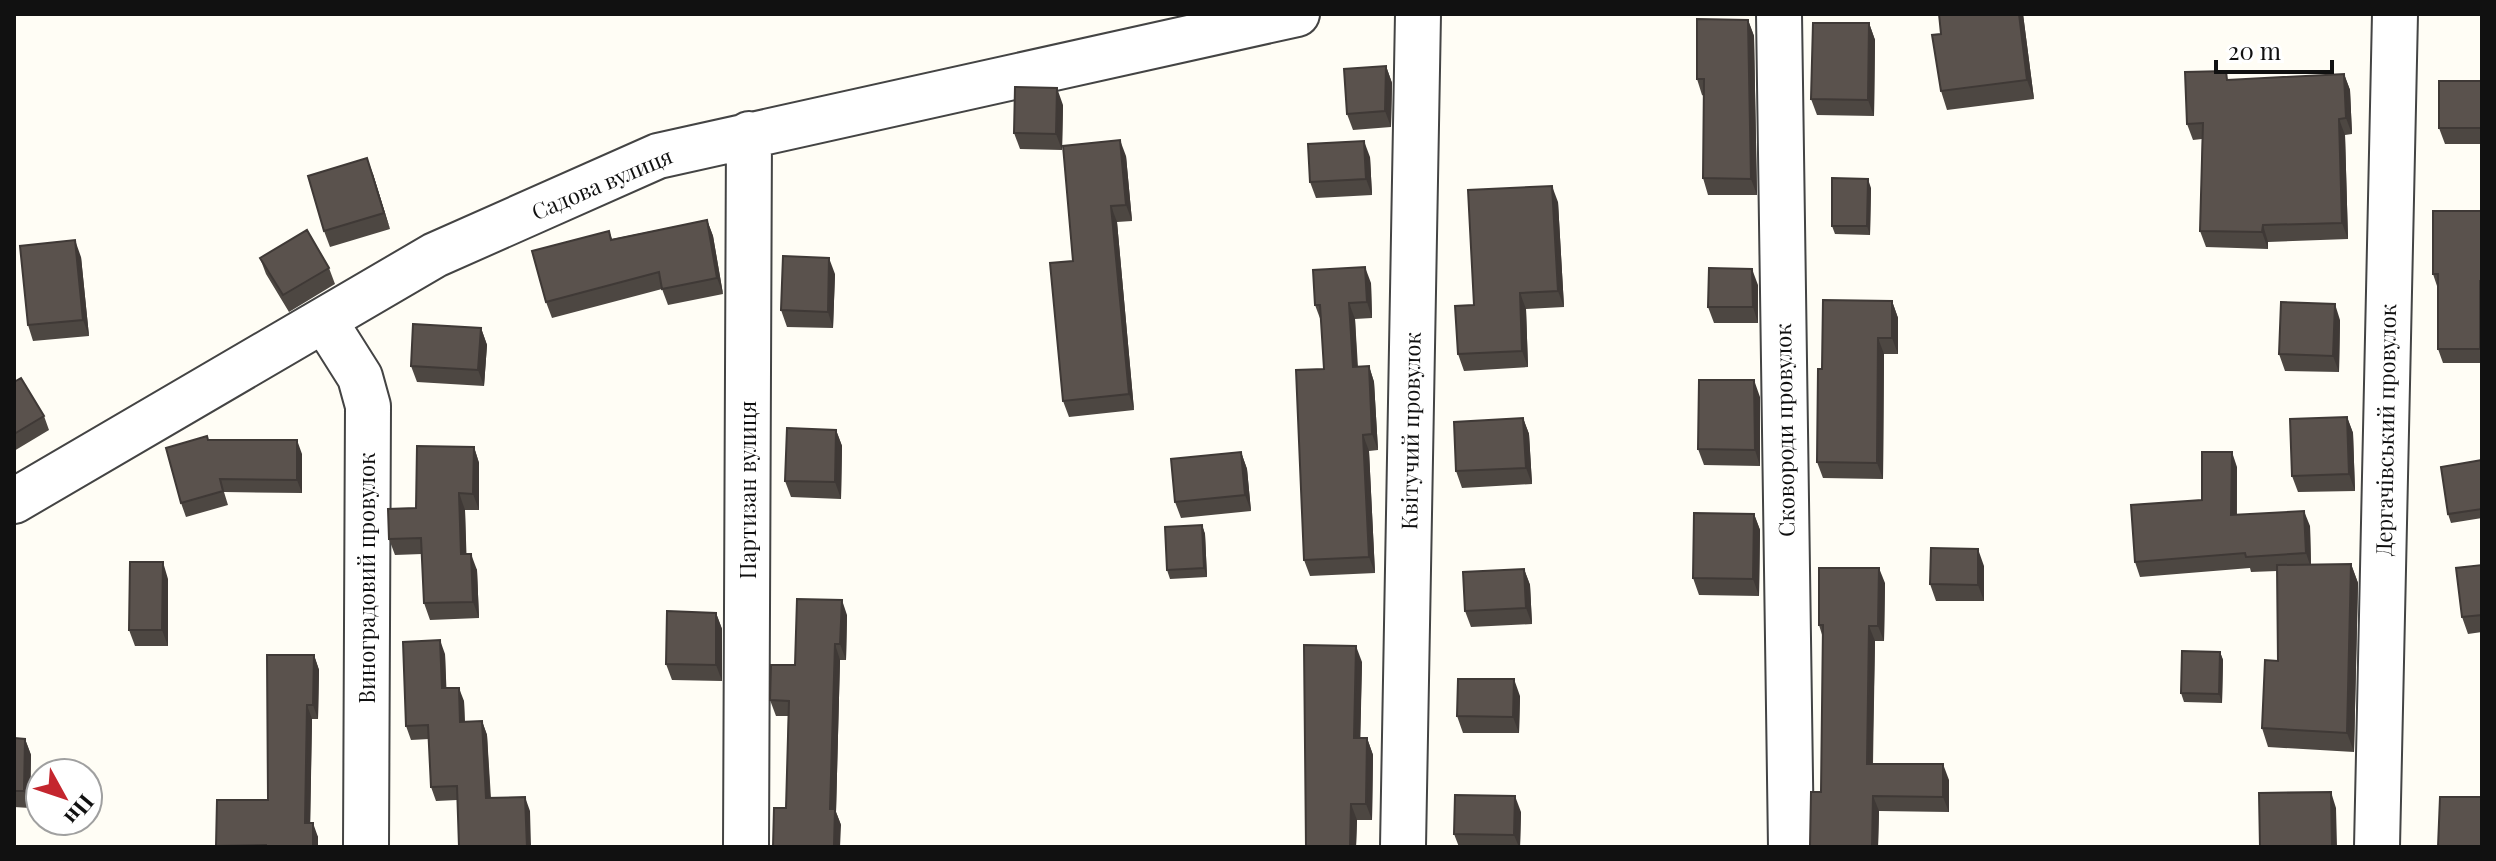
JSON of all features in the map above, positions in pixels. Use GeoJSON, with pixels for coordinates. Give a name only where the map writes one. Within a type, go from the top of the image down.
{"type":"FeatureCollection","features":[{"type":"Feature","properties":{"kind":"street","name":"Садова вулиця"},"geometry":{"type":"LineString","coordinates":[[14,501],[435,255],[658,156],[1297,14]]}},
{"type":"Feature","properties":{"kind":"street","name":"Квітучий провулок"},"geometry":{"type":"LineString","coordinates":[[1403,847],[1418,14]]}},
{"type":"Feature","properties":{"kind":"street","name":"Сковороди провулок"},"geometry":{"type":"LineString","coordinates":[[1779,14],[1791,847]]}},
{"type":"Feature","properties":{"kind":"street","name":"Дергачівський провулок"},"geometry":{"type":"LineString","coordinates":[[2377,847],[2395,14]]}},
{"type":"Feature","properties":{"kind":"street","name":"Партизан вулиця"},"geometry":{"type":"LineString","coordinates":[[746,847],[749,134]]}},
{"type":"Feature","properties":{"kind":"street","name":"Виноградовий провулок"},"geometry":{"type":"LineString","coordinates":[[324,320],[360,377],[368,406],[366,847]]}},
{"type":"Feature","properties":{"kind":"building"},"geometry":{"type":"Polygon","coordinates":[[[1939,14],[2019,14],[2027,80],[1941,91],[1932,35],[1941,34],[1939,14]]]}},
{"type":"Feature","properties":{"kind":"building"},"geometry":{"type":"Polygon","coordinates":[[[1697,19],[1748,20],[1751,179],[1703,178],[1704,79],[1697,79],[1697,19]]]}},
{"type":"Feature","properties":{"kind":"building"},"geometry":{"type":"Polygon","coordinates":[[[1813,23],[1869,23],[1868,100],[1811,99],[1813,23]]]}},
{"type":"Feature","properties":{"kind":"building"},"geometry":{"type":"Polygon","coordinates":[[[1386,66],[1385,111],[1347,114],[1344,69],[1386,66]]]}},
{"type":"Feature","properties":{"kind":"building"},"geometry":{"type":"Polygon","coordinates":[[[2226,71],[2227,80],[2344,74],[2346,118],[2339,119],[2342,223],[2263,225],[2262,232],[2200,231],[2203,123],[2187,124],[2185,72],[2226,71]]]}},
{"type":"Feature","properties":{"kind":"building"},"geometry":{"type":"Polygon","coordinates":[[[2439,81],[2482,81],[2482,128],[2439,128],[2439,81]]]}},
{"type":"Feature","properties":{"kind":"building"},"geometry":{"type":"Polygon","coordinates":[[[1015,87],[1057,88],[1056,134],[1014,133],[1015,87]]]}},
{"type":"Feature","properties":{"kind":"building"},"geometry":{"type":"Polygon","coordinates":[[[1120,140],[1126,205],[1111,206],[1129,394],[1063,401],[1050,263],[1073,261],[1063,146],[1120,140]]]}},
{"type":"Feature","properties":{"kind":"building"},"geometry":{"type":"Polygon","coordinates":[[[1364,141],[1366,179],[1310,182],[1308,144],[1364,141]]]}},
{"type":"Feature","properties":{"kind":"building"},"geometry":{"type":"Polygon","coordinates":[[[367,158],[384,213],[324,231],[308,176],[367,158]]]}},
{"type":"Feature","properties":{"kind":"building"},"geometry":{"type":"Polygon","coordinates":[[[1832,178],[1868,179],[1867,226],[1832,226],[1832,178]]]}},
{"type":"Feature","properties":{"kind":"building"},"geometry":{"type":"Polygon","coordinates":[[[1552,186],[1558,291],[1520,293],[1522,351],[1458,354],[1455,306],[1474,305],[1468,190],[1552,186]]]}},
{"type":"Feature","properties":{"kind":"building"},"geometry":{"type":"Polygon","coordinates":[[[2433,211],[2482,211],[2480,349],[2438,349],[2438,274],[2433,274],[2433,211]]]}},
{"type":"Feature","properties":{"kind":"building"},"geometry":{"type":"Polygon","coordinates":[[[707,220],[717,278],[662,289],[659,272],[546,302],[532,251],[609,231],[611,240],[707,220]]]}},
{"type":"Feature","properties":{"kind":"building"},"geometry":{"type":"Polygon","coordinates":[[[307,230],[329,268],[283,295],[260,258],[307,230]]]}},
{"type":"Feature","properties":{"kind":"building"},"geometry":{"type":"Polygon","coordinates":[[[75,240],[83,320],[28,325],[20,246],[75,240]]]}},
{"type":"Feature","properties":{"kind":"building"},"geometry":{"type":"Polygon","coordinates":[[[783,256],[829,258],[828,312],[781,310],[783,256]]]}},
{"type":"Feature","properties":{"kind":"building"},"geometry":{"type":"Polygon","coordinates":[[[1365,267],[1367,302],[1349,303],[1353,367],[1369,366],[1372,434],[1363,435],[1369,557],[1304,560],[1296,370],[1324,369],[1320,305],[1315,305],[1313,270],[1365,267]]]}},
{"type":"Feature","properties":{"kind":"building"},"geometry":{"type":"Polygon","coordinates":[[[1709,268],[1752,269],[1753,307],[1708,307],[1709,268]]]}},
{"type":"Feature","properties":{"kind":"building"},"geometry":{"type":"Polygon","coordinates":[[[1823,300],[1892,301],[1892,338],[1878,338],[1877,463],[1817,462],[1818,369],[1822,369],[1823,300]]]}},
{"type":"Feature","properties":{"kind":"building"},"geometry":{"type":"Polygon","coordinates":[[[2281,302],[2335,304],[2333,356],[2279,354],[2281,302]]]}},
{"type":"Feature","properties":{"kind":"building"},"geometry":{"type":"Polygon","coordinates":[[[413,324],[481,328],[478,370],[411,366],[413,324]]]}},
{"type":"Feature","properties":{"kind":"building"},"geometry":{"type":"Polygon","coordinates":[[[21,378],[44,416],[14,434],[14,382],[21,378]]]}},
{"type":"Feature","properties":{"kind":"building"},"geometry":{"type":"Polygon","coordinates":[[[1699,380],[1754,380],[1755,450],[1698,449],[1699,380]]]}},
{"type":"Feature","properties":{"kind":"building"},"geometry":{"type":"Polygon","coordinates":[[[2347,417],[2349,474],[2292,476],[2290,419],[2347,417]]]}},
{"type":"Feature","properties":{"kind":"building"},"geometry":{"type":"Polygon","coordinates":[[[1523,418],[1526,468],[1456,471],[1454,422],[1523,418]]]}},
{"type":"Feature","properties":{"kind":"building"},"geometry":{"type":"Polygon","coordinates":[[[787,428],[836,430],[835,482],[785,481],[787,428]]]}},
{"type":"Feature","properties":{"kind":"building"},"geometry":{"type":"Polygon","coordinates":[[[207,436],[208,440],[297,440],[297,480],[220,479],[223,491],[181,503],[166,448],[207,436]]]}},
{"type":"Feature","properties":{"kind":"building"},"geometry":{"type":"Polygon","coordinates":[[[417,446],[474,447],[473,494],[459,493],[461,554],[471,554],[473,602],[424,603],[421,538],[389,539],[388,509],[416,508],[417,446]]]}},
{"type":"Feature","properties":{"kind":"building"},"geometry":{"type":"Polygon","coordinates":[[[1241,452],[1245,495],[1175,502],[1171,459],[1241,452]]]}},
{"type":"Feature","properties":{"kind":"building"},"geometry":{"type":"Polygon","coordinates":[[[2202,452],[2232,452],[2231,515],[2304,511],[2306,553],[2246,557],[2245,553],[2135,562],[2131,505],[2202,500],[2202,452]]]}},
{"type":"Feature","properties":{"kind":"building"},"geometry":{"type":"Polygon","coordinates":[[[2482,460],[2482,509],[2448,514],[2441,467],[2482,460]]]}},
{"type":"Feature","properties":{"kind":"building"},"geometry":{"type":"Polygon","coordinates":[[[1694,513],[1754,514],[1753,579],[1693,578],[1694,513]]]}},
{"type":"Feature","properties":{"kind":"building"},"geometry":{"type":"Polygon","coordinates":[[[1202,525],[1204,568],[1167,570],[1165,527],[1202,525]]]}},
{"type":"Feature","properties":{"kind":"building"},"geometry":{"type":"Polygon","coordinates":[[[1931,548],[1978,549],[1978,585],[1930,584],[1931,548]]]}},
{"type":"Feature","properties":{"kind":"building"},"geometry":{"type":"Polygon","coordinates":[[[130,562],[163,562],[162,630],[129,630],[130,562]]]}},
{"type":"Feature","properties":{"kind":"building"},"geometry":{"type":"Polygon","coordinates":[[[2351,564],[2347,733],[2262,728],[2265,660],[2278,661],[2277,565],[2351,564]]]}},
{"type":"Feature","properties":{"kind":"building"},"geometry":{"type":"Polygon","coordinates":[[[2482,565],[2482,615],[2462,617],[2456,568],[2482,565]]]}},
{"type":"Feature","properties":{"kind":"building"},"geometry":{"type":"Polygon","coordinates":[[[1819,568],[1879,568],[1878,626],[1869,626],[1867,764],[1943,764],[1943,797],[1873,796],[1872,847],[1810,846],[1811,792],[1821,792],[1823,625],[1819,625],[1819,568]]]}},
{"type":"Feature","properties":{"kind":"building"},"geometry":{"type":"Polygon","coordinates":[[[1524,569],[1526,608],[1465,611],[1463,572],[1524,569]]]}},
{"type":"Feature","properties":{"kind":"building"},"geometry":{"type":"Polygon","coordinates":[[[797,599],[842,600],[840,644],[835,644],[830,809],[835,809],[834,845],[840,847],[773,847],[774,808],[786,808],[789,701],[770,700],[771,665],[795,665],[797,599]]]}},
{"type":"Feature","properties":{"kind":"building"},"geometry":{"type":"Polygon","coordinates":[[[667,611],[716,613],[716,665],[666,664],[667,611]]]}},
{"type":"Feature","properties":{"kind":"building"},"geometry":{"type":"Polygon","coordinates":[[[440,640],[442,688],[459,688],[460,722],[482,721],[486,798],[525,797],[527,847],[459,847],[457,786],[431,787],[428,725],[406,726],[403,642],[440,640]]]}},
{"type":"Feature","properties":{"kind":"building"},"geometry":{"type":"Polygon","coordinates":[[[1304,645],[1356,646],[1354,738],[1367,738],[1366,804],[1351,804],[1350,847],[1306,847],[1304,645]]]}},
{"type":"Feature","properties":{"kind":"building"},"geometry":{"type":"Polygon","coordinates":[[[2182,651],[2220,652],[2219,694],[2181,693],[2182,651]]]}},
{"type":"Feature","properties":{"kind":"building"},"geometry":{"type":"Polygon","coordinates":[[[267,655],[314,655],[313,705],[307,705],[305,823],[313,823],[313,847],[216,846],[217,800],[268,800],[267,655]]]}},
{"type":"Feature","properties":{"kind":"building"},"geometry":{"type":"Polygon","coordinates":[[[1458,679],[1514,679],[1513,717],[1457,716],[1458,679]]]}},
{"type":"Feature","properties":{"kind":"building"},"geometry":{"type":"Polygon","coordinates":[[[14,738],[25,739],[24,791],[14,791],[14,738]]]}},
{"type":"Feature","properties":{"kind":"building"},"geometry":{"type":"Polygon","coordinates":[[[2331,792],[2332,847],[2260,847],[2259,793],[2331,792]]]}},
{"type":"Feature","properties":{"kind":"building"},"geometry":{"type":"Polygon","coordinates":[[[1455,795],[1515,796],[1514,835],[1454,834],[1455,795]]]}},
{"type":"Feature","properties":{"kind":"building"},"geometry":{"type":"Polygon","coordinates":[[[2440,797],[2482,797],[2482,847],[2438,847],[2440,797]]]}}]}
